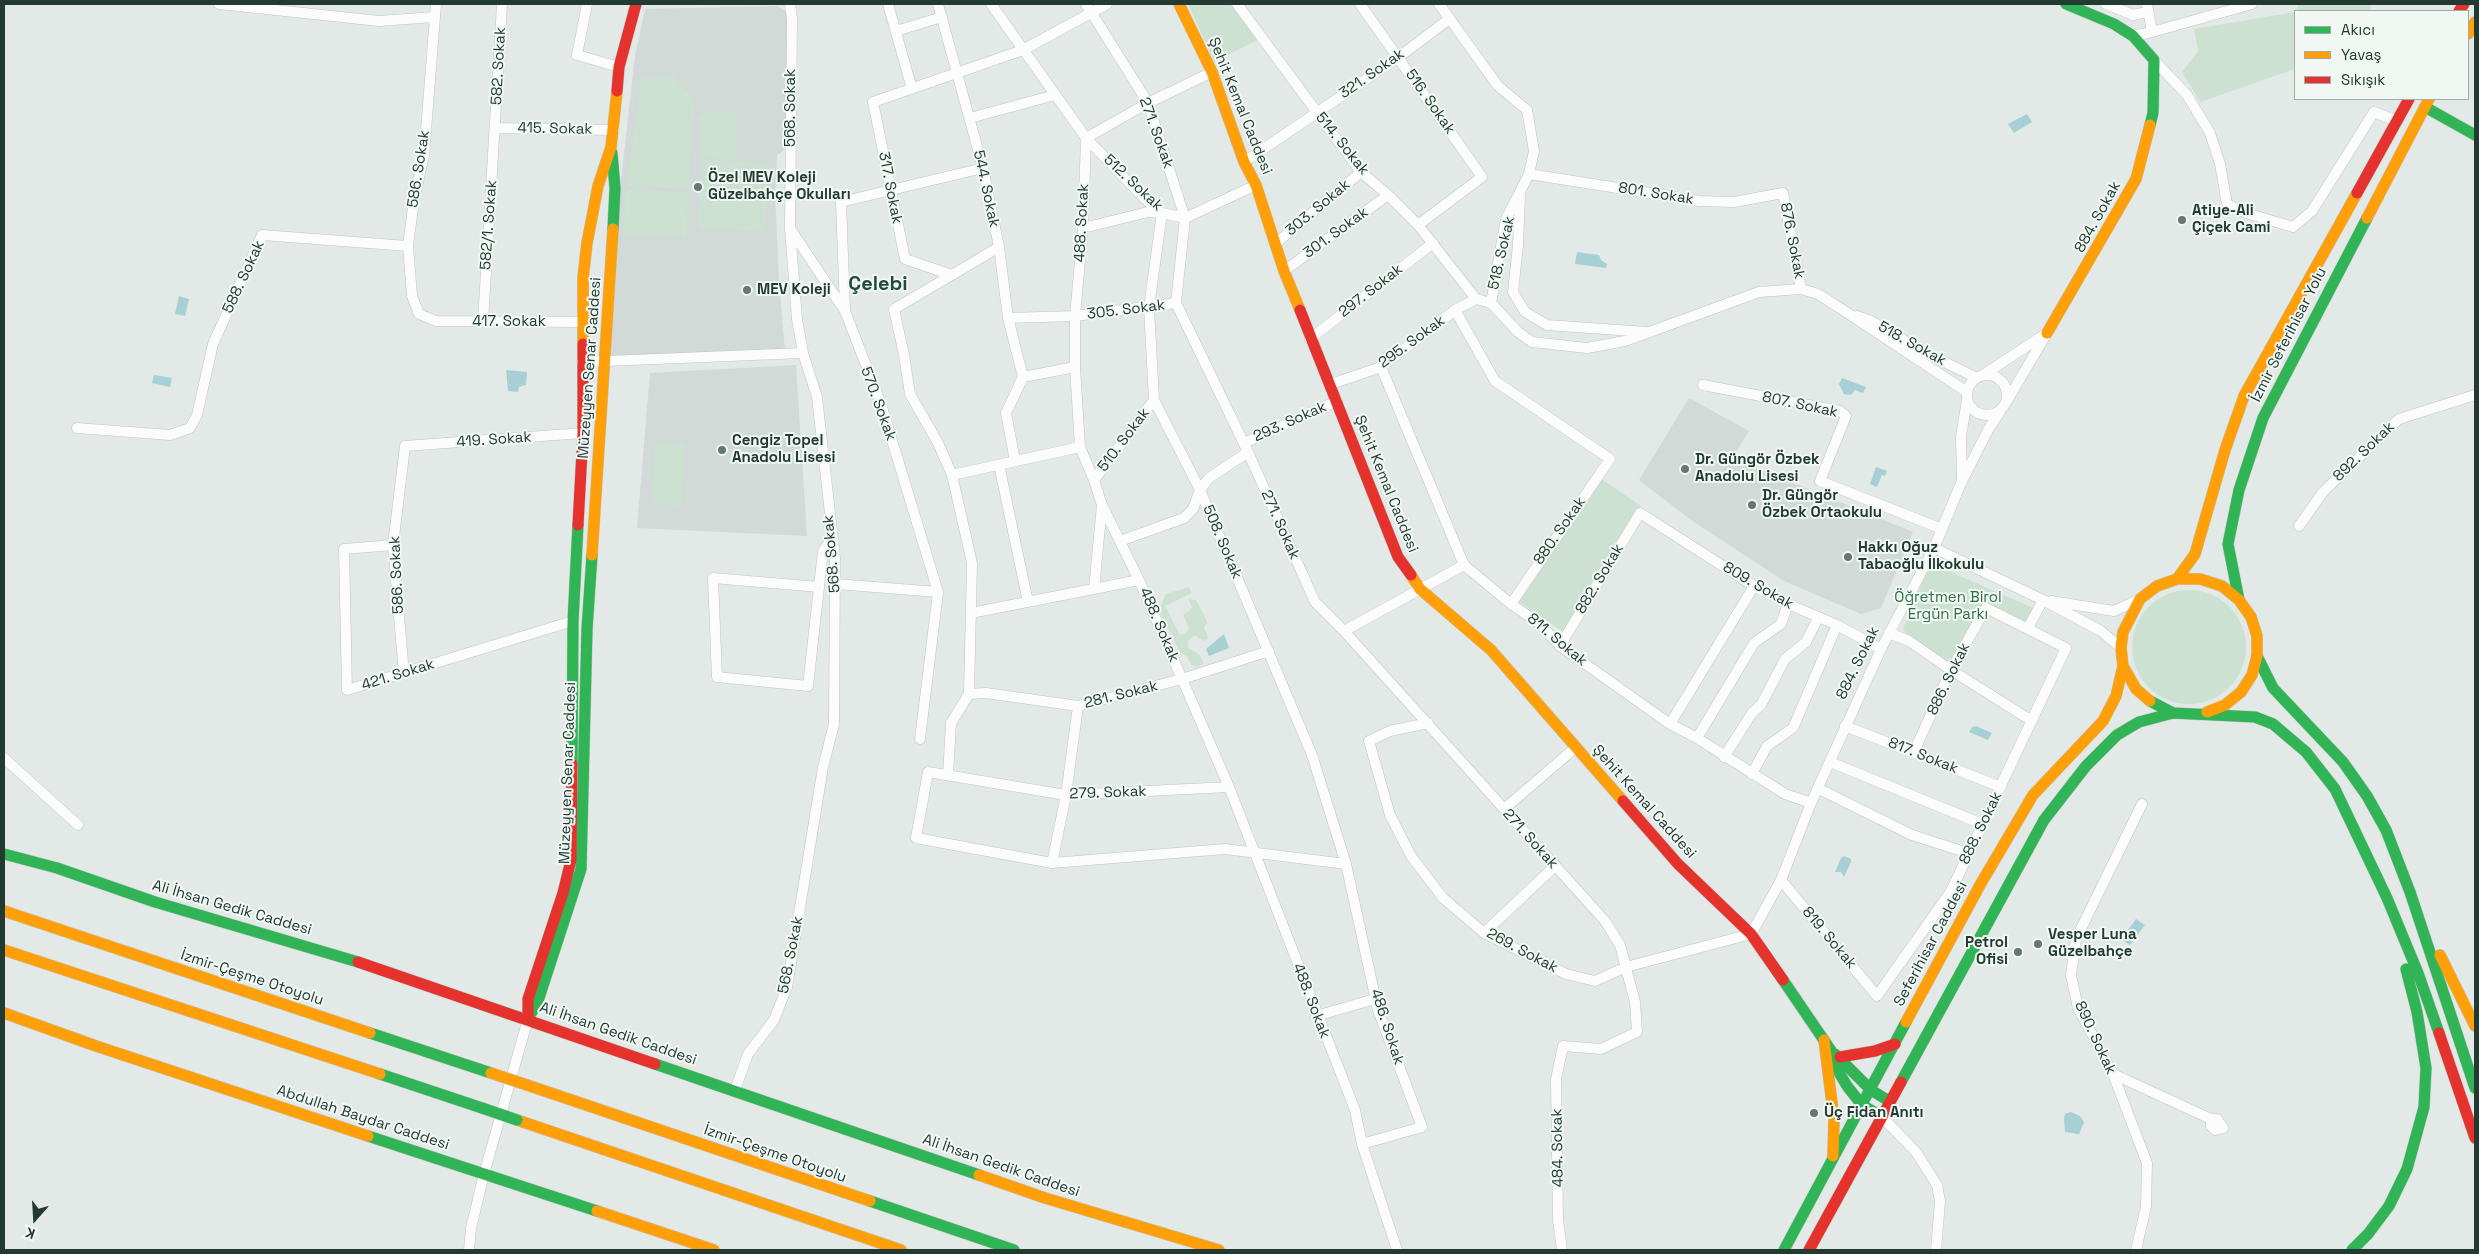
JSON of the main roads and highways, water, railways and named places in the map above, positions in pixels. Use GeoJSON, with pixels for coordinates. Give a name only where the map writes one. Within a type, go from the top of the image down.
{"type":"FeatureCollection","features":[{"type":"Feature","properties":{"kind":"main road","name":"Müzeyyen Senar Caddesi"},"geometry":{"type":"LineString","coordinates":[[528,1019],[528,999],[563,893],[571,860],[573,621],[583,433],[583,278],[587,243],[598,186],[611,147],[614,130],[619,67],[636,4]]}},
{"type":"Feature","properties":{"kind":"main road","name":"Şehit Kemal Caddesi"},"geometry":{"type":"LineString","coordinates":[[1179,4],[1212,72],[1244,162],[1256,184],[1284,271],[1310,338],[1331,384],[1398,557],[1420,589],[1491,650],[1678,864],[1751,934],[1836,1055],[1871,1090],[1889,1101]]}},
{"type":"Feature","properties":{"kind":"main road","name":"884. Sokak"},"geometry":{"type":"LineString","coordinates":[[2047,333],[2136,179],[2153,113],[2154,60],[2133,36],[2114,24],[2066,4]]}},
{"type":"Feature","properties":{"kind":"main road","name":"İzmir Seferihisar Yolu"},"geometry":{"type":"LineString","coordinates":[[2177,579],[2195,554],[2225,450],[2244,396],[2408,100]]}},
{"type":"Feature","properties":{"kind":"main road","name":"İzmir Seferihisar Yolu"},"geometry":{"type":"LineString","coordinates":[[2240,600],[2228,544],[2238,490],[2263,418],[2427,103]]}},
{"type":"Feature","properties":{"kind":"main road"},"geometry":{"type":"LineString","coordinates":[[2427,103],[2475,135]]}},
{"type":"Feature","properties":{"kind":"main road","name":"Müzeyyen Senar Caddesi"},"geometry":{"type":"LineString","coordinates":[[528,1019],[537,1004],[581,869],[587,630],[606,361],[615,188],[611,147]]}},
{"type":"Feature","properties":{"kind":"main road"},"geometry":{"type":"LineString","coordinates":[[2177,579],[2200,579],[2222,586],[2240,600],[2251,617],[2257,636],[2257,656],[2252,675],[2241,692],[2225,705],[2207,712],[2190,715],[2174,713],[2153,704],[2136,689],[2123,666],[2121,648],[2122,632],[2140,599],[2157,586],[2177,579]]}},
{"type":"Feature","properties":{"kind":"main road"},"geometry":{"type":"LineString","coordinates":[[2257,656],[2274,688],[2337,756],[2367,796],[2386,830],[2410,892],[2475,1088]]}},
{"type":"Feature","properties":{"kind":"main road","name":"Seferihisar Caddesi"},"geometry":{"type":"LineString","coordinates":[[1784,1250],[1980,885],[2033,795],[2103,721],[2116,696],[2123,666]]}},
{"type":"Feature","properties":{"kind":"main road"},"geometry":{"type":"LineString","coordinates":[[2207,712],[2255,717],[2288,735],[2306,752],[2335,789],[2388,898],[2418,973],[2475,1138]]}},
{"type":"Feature","properties":{"kind":"main road"},"geometry":{"type":"LineString","coordinates":[[1809,1250],[2044,820],[2086,766],[2117,735],[2139,722],[2174,713]]}},
{"type":"Feature","properties":{"kind":"main road","name":"Ali İhsan Gedik Caddesi"},"geometry":{"type":"LineString","coordinates":[[4,854],[58,868],[155,902],[328,952],[735,1090],[1045,1198],[1219,1250]]}},
{"type":"Feature","properties":{"kind":"main road"},"geometry":{"type":"LineString","coordinates":[[2410,892],[2475,1026]]}},
{"type":"Feature","properties":{"kind":"main road"},"geometry":{"type":"LineString","coordinates":[[2352,1250],[2368,1234],[2389,1206],[2407,1169],[2424,1107],[2426,1068],[2422,1040],[2388,898]]}},
{"type":"Feature","properties":{"kind":"main road","name":"İzmir-Çeşme Otoyolu"},"geometry":{"type":"LineString","coordinates":[[4,911],[1014,1250]]}},
{"type":"Feature","properties":{"kind":"main road"},"geometry":{"type":"LineString","coordinates":[[4,950],[482,1108],[901,1250]]}},
{"type":"Feature","properties":{"kind":"main road","name":"Abdullah Baydar Caddesi"},"geometry":{"type":"LineString","coordinates":[[4,1012],[96,1046],[714,1250]]}},
{"type":"Feature","properties":{"kind":"main road"},"geometry":{"type":"LineString","coordinates":[[1824,1040],[1834,1119],[1832,1162]]}},
{"type":"Feature","properties":{"kind":"main road"},"geometry":{"type":"LineString","coordinates":[[1836,1055],[1875,1052],[1895,1044]]}},
{"type":"Feature","properties":{"kind":"main road","name":"Şehit Kemal Caddesi"},"geometry":{"type":"LineString","coordinates":[[1836,1055],[1834,1064],[1862,1105],[1881,1116]]}},
{"type":"Feature","properties":{"kind":"water"},"geometry":{"type":"Polygon","coordinates":[[[2027,114],[2032,122],[2014,133],[2008,124],[2027,114]]]}},
{"type":"Feature","properties":{"kind":"water"},"geometry":{"type":"Polygon","coordinates":[[[1577,252],[1599,255],[1601,260],[1607,264],[1606,268],[1575,264],[1577,252]]]}},
{"type":"Feature","properties":{"kind":"water"},"geometry":{"type":"Polygon","coordinates":[[[179,296],[189,299],[185,316],[175,314],[179,296]]]}},
{"type":"Feature","properties":{"kind":"water"},"geometry":{"type":"Polygon","coordinates":[[[506,370],[527,372],[526,385],[519,387],[518,392],[508,391],[506,370]]]}},
{"type":"Feature","properties":{"kind":"water"},"geometry":{"type":"Polygon","coordinates":[[[154,375],[172,378],[170,387],[152,383],[154,375]]]}},
{"type":"Feature","properties":{"kind":"water"},"geometry":{"type":"Polygon","coordinates":[[[1842,378],[1866,387],[1863,393],[1855,390],[1851,395],[1844,394],[1839,384],[1842,378]]]}},
{"type":"Feature","properties":{"kind":"water"},"geometry":{"type":"Polygon","coordinates":[[[1876,467],[1887,471],[1885,476],[1882,475],[1877,487],[1870,484],[1876,467]]]}},
{"type":"Feature","properties":{"kind":"water"},"geometry":{"type":"Polygon","coordinates":[[[1224,634],[1229,648],[1209,656],[1206,649],[1224,634]]]}},
{"type":"Feature","properties":{"kind":"water"},"geometry":{"type":"Polygon","coordinates":[[[1976,726],[1992,733],[1988,740],[1969,732],[1972,727],[1976,726]]]}},
{"type":"Feature","properties":{"kind":"water"},"geometry":{"type":"Polygon","coordinates":[[[1844,856],[1851,859],[1851,862],[1844,877],[1841,872],[1835,872],[1841,858],[1844,856]]]}},
{"type":"Feature","properties":{"kind":"water"},"geometry":{"type":"Polygon","coordinates":[[[2136,919],[2145,925],[2130,945],[2121,939],[2136,919]]]}},
{"type":"Feature","properties":{"kind":"water"},"geometry":{"type":"Polygon","coordinates":[[[2071,1112],[2080,1116],[2084,1122],[2079,1134],[2065,1132],[2065,1114],[2071,1112]]]}},
{"type":"Feature","properties":{"kind":"place","name":"Özel MEV Koleji Güzelbahçe Okulları"},"geometry":{"type":"Point","coordinates":[698,187]}},
{"type":"Feature","properties":{"kind":"place","name":"Atiye-Ali Çiçek Cami"},"geometry":{"type":"Point","coordinates":[2182,220]}},
{"type":"Feature","properties":{"kind":"place","name":"MEV Koleji"},"geometry":{"type":"Point","coordinates":[747,290]}},
{"type":"Feature","properties":{"kind":"place","name":"Cengiz Topel Anadolu Lisesi"},"geometry":{"type":"Point","coordinates":[722,450]}},
{"type":"Feature","properties":{"kind":"place","name":"Dr. Güngör Özbek Anadolu Lisesi"},"geometry":{"type":"Point","coordinates":[1685,469]}},
{"type":"Feature","properties":{"kind":"place","name":"Dr. Güngör Özbek Ortaokulu"},"geometry":{"type":"Point","coordinates":[1752,505]}},
{"type":"Feature","properties":{"kind":"place","name":"Hakkı Oğuz Tabaoğlu İlkokulu"},"geometry":{"type":"Point","coordinates":[1848,557]}},
{"type":"Feature","properties":{"kind":"place","name":"Vesper Luna Güzelbahçe"},"geometry":{"type":"Point","coordinates":[2038,944]}},
{"type":"Feature","properties":{"kind":"place","name":"Petrol Ofisi"},"geometry":{"type":"Point","coordinates":[2018,952]}},
{"type":"Feature","properties":{"kind":"place","name":"Üç Fidan Anıtı"},"geometry":{"type":"Point","coordinates":[1814,1113]}},
{"type":"Feature","properties":{"kind":"district","name":"Çelebi"},"geometry":{"type":"Point","coordinates":[878,285]}},
{"type":"Feature","properties":{"kind":"park label","name":"Öğretmen Birol Ergün Parkı"},"geometry":{"type":"Point","coordinates":[1948,606]}}]}
